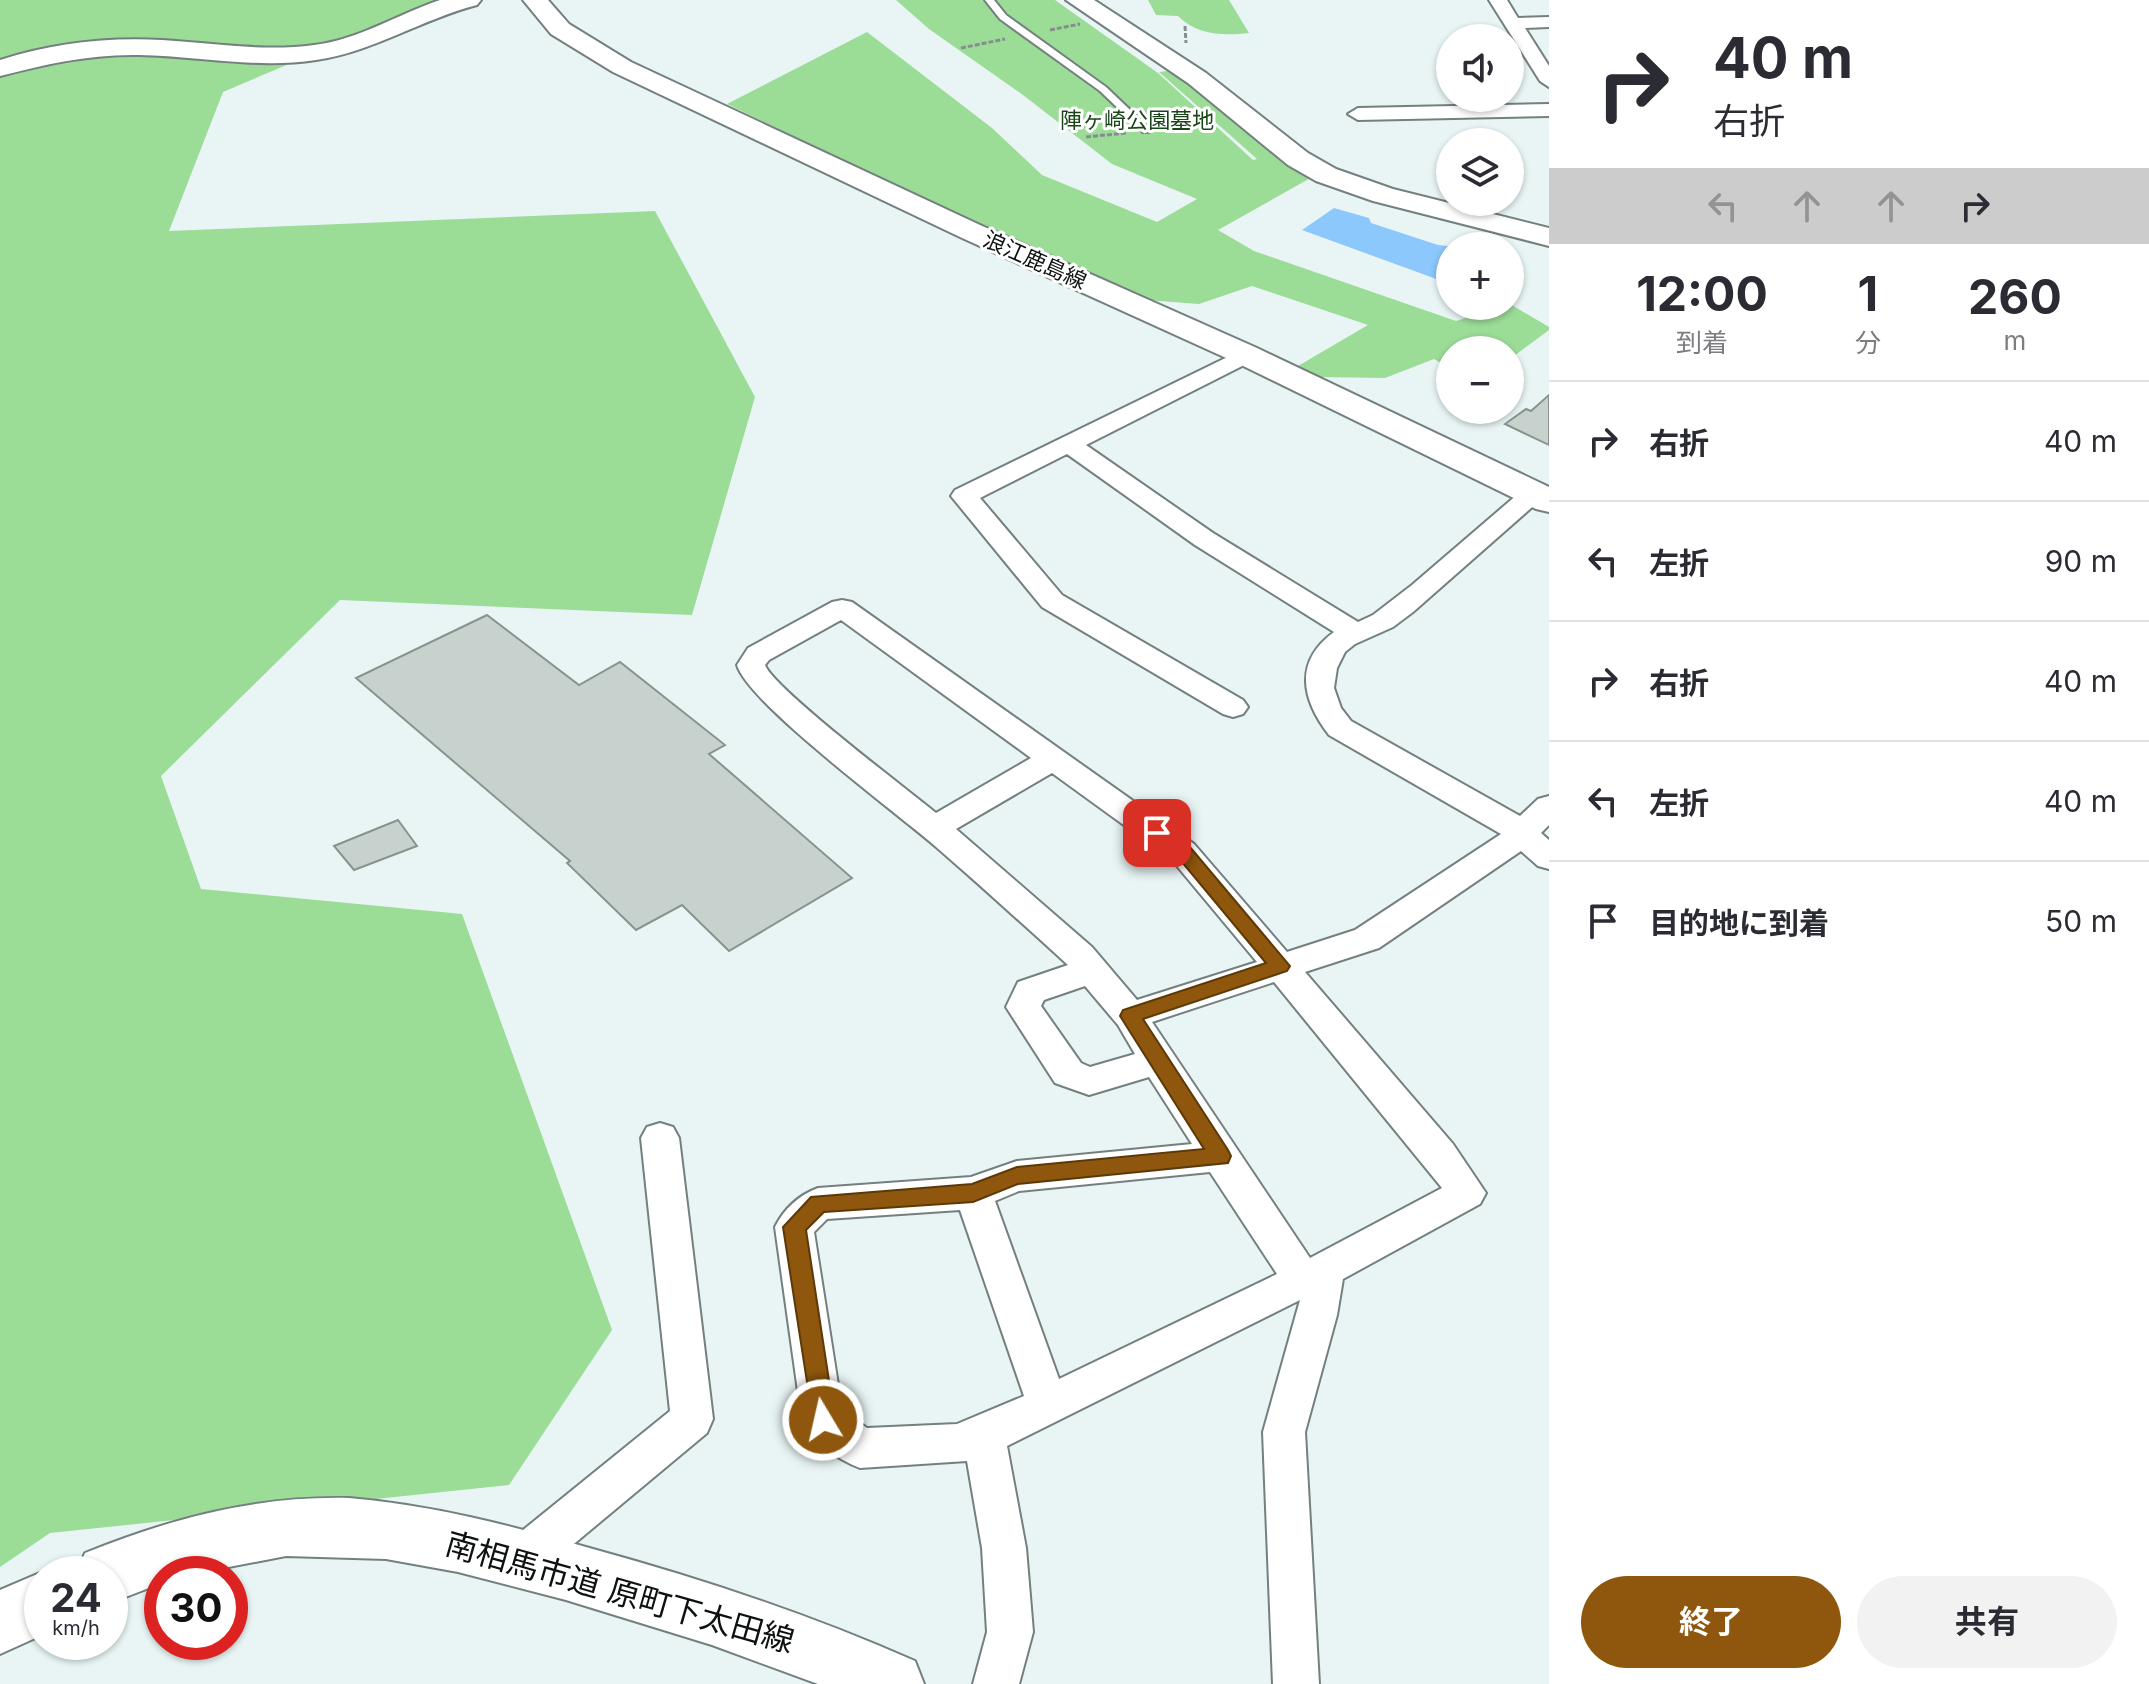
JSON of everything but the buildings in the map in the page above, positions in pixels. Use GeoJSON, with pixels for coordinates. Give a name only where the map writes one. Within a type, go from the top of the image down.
{"type":"FeatureCollection","features":[{"type":"Feature","properties":{"kind":"street"},"geometry":{"type":"LineString","coordinates":[[0,68],[44,55],[86,49],[138,47],[261,58],[317,53],[351,45],[412,17],[469,0]]}},
{"type":"Feature","properties":{"kind":"street","name":"浪江鹿島線"},"geometry":{"type":"LineString","coordinates":[[535,0],[560,29],[622,67],[929,212],[1246,355],[1542,498]]}},
{"type":"Feature","properties":{"kind":"street"},"geometry":{"type":"LineString","coordinates":[[1078,0],[1197,78],[1298,159],[1326,175],[1383,195],[1549,237]]}},
{"type":"Feature","properties":{"kind":"street"},"geometry":{"type":"LineString","coordinates":[[1498,0],[1549,81]]}},
{"type":"Feature","properties":{"kind":"street"},"geometry":{"type":"LineString","coordinates":[[1513,23],[1549,22]]}},
{"type":"Feature","properties":{"kind":"street"},"geometry":{"type":"LineString","coordinates":[[1358,114],[1549,110]]}},
{"type":"Feature","properties":{"kind":"street"},"geometry":{"type":"LineString","coordinates":[[1233,707],[1052,601],[964,496],[1246,355]]}},
{"type":"Feature","properties":{"kind":"street"},"geometry":{"type":"LineString","coordinates":[[1069,444],[1204,539],[1357,634]]}},
{"type":"Feature","properties":{"kind":"street"},"geometry":{"type":"LineString","coordinates":[[1542,498],[1370,630],[1336,643],[1318,681],[1319,697],[1326,712],[1340,728],[1522,834],[1549,858]]}},
{"type":"Feature","properties":{"kind":"street"},"geometry":{"type":"LineString","coordinates":[[1220,1156],[1017,1176],[973,1193],[818,1204],[794,1227],[823,1420],[860,1448],[957,1444],[984,1436],[1313,1274],[1467,1193],[1440,1155],[1183,852],[842,608],[758,654],[751,665],[754,675],[781,702],[934,828],[1080,956],[1130,1016],[1220,1156],[1313,1274],[1317,1315],[1284,1432],[1296,1684]]}},
{"type":"Feature","properties":{"kind":"street"},"geometry":{"type":"LineString","coordinates":[[934,828],[1054,758]]}},
{"type":"Feature","properties":{"kind":"street"},"geometry":{"type":"LineString","coordinates":[[1130,1016],[1367,939],[1522,834],[1549,807]]}},
{"type":"Feature","properties":{"kind":"street"},"geometry":{"type":"LineString","coordinates":[[1092,970],[1030,991],[1023,1007],[1068,1073],[1089,1081],[1157,1061]]}},
{"type":"Feature","properties":{"kind":"street"},"geometry":{"type":"LineString","coordinates":[[523,1558],[692,1419],[660,1138]]}},
{"type":"Feature","properties":{"kind":"street"},"geometry":{"type":"LineString","coordinates":[[973,1193],[1047,1403]]}},
{"type":"Feature","properties":{"kind":"street"},"geometry":{"type":"LineString","coordinates":[[984,1436],[1004,1548],[1010,1632],[996,1684]]}},
{"type":"Feature","properties":{"kind":"street","name":"南相馬市道 原町下太田線"},"geometry":{"type":"LineString","coordinates":[[128,1565],[151,1556],[229,1536],[309,1526],[419,1535],[523,1558],[778,1635],[892,1684]]}},
{"type":"Feature","properties":{"kind":"street"},"geometry":{"type":"LineString","coordinates":[[0,1623],[24,1611]]}},
{"type":"Feature","properties":{"kind":"lane"},"geometry":{"type":"LineString","coordinates":[[989,0],[1003,17],[1103,89],[1146,130]]}},
{"type":"Feature","properties":{"kind":"path"},"geometry":{"type":"LineString","coordinates":[[1185,26],[1186,43]]}},
{"type":"Feature","properties":{"kind":"green space"},"geometry":{"type":"Polygon","coordinates":[[[0,0],[440,0],[223,92],[169,231],[655,211],[755,397],[692,615],[340,600],[161,776],[201,889],[462,914],[612,1330],[509,1485],[50,1533],[0,1567],[0,0]]]}},
{"type":"Feature","properties":{"kind":"green space"},"geometry":{"type":"Polygon","coordinates":[[[896,0],[1055,0],[1158,73],[1253,160],[1257,159],[1159,72],[1168,71],[1244,118],[1314,176],[1218,230],[1254,251],[1436,314],[1436,320],[1524,320],[1524,312],[1549,327],[1549,330],[1524,349],[1524,336],[1436,336],[1436,360],[1385,378],[1320,377],[1298,366],[1368,325],[1252,286],[1199,304],[1146,300],[905,190],[727,104],[867,32],[992,128],[1042,175],[1157,222],[1197,199],[1112,164],[1023,95],[929,29],[896,0]]]}},
{"type":"Feature","properties":{"kind":"green space","name":"陣ヶ崎公園墓地"},"geometry":{"type":"Polygon","coordinates":[[[1148,0],[1229,0],[1249,33],[1202,31],[1178,16],[1156,15],[1148,0]]]}},
{"type":"Feature","properties":{"kind":"water"},"geometry":{"type":"Polygon","coordinates":[[[1334,208],[1369,218],[1371,223],[1436,244],[1436,279],[1302,230],[1334,208]]]}},
{"type":"Feature","properties":{"kind":"route"},"geometry":{"type":"LineString","coordinates":[[823,1420],[794,1227],[818,1204],[973,1193],[1017,1176],[1220,1156],[1130,1016],[1280,966],[1183,852],[1157,833]]}}]}
